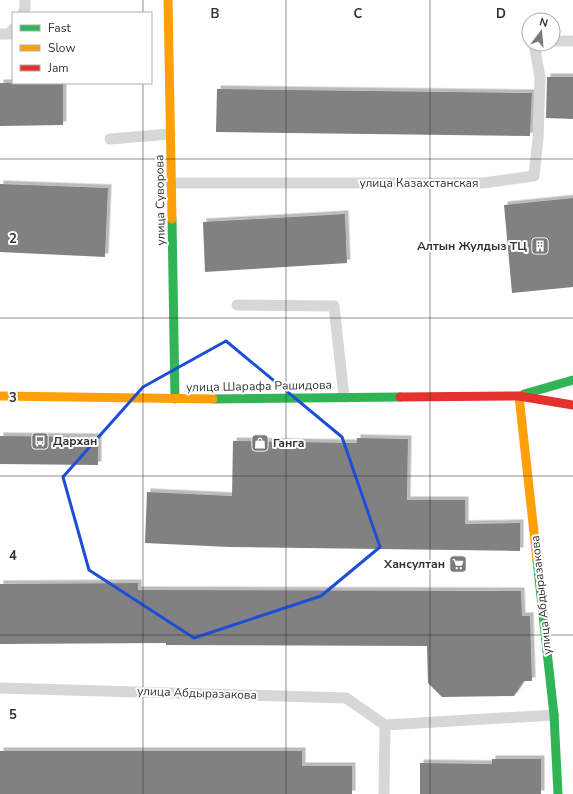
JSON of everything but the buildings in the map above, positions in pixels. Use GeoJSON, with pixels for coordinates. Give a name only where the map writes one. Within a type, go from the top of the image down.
{"type":"FeatureCollection","features":[{"type":"Feature","properties":{"kind":"street","name":"улица Суворова"},"geometry":{"type":"LineString","coordinates":[[168,0],[175,399]]}},
{"type":"Feature","properties":{"kind":"street","name":"улица Шарафа Рашидова"},"geometry":{"type":"LineString","coordinates":[[519,396],[573,380]]}},
{"type":"Feature","properties":{"kind":"street","name":"улица Шарафа Рашидова"},"geometry":{"type":"LineString","coordinates":[[0,396],[175,399],[519,396],[573,405]]}},
{"type":"Feature","properties":{"kind":"street","name":"улица Абдыразакова"},"geometry":{"type":"LineString","coordinates":[[519,396],[554,716],[558,794]]}},
{"type":"Feature","properties":{"kind":"lane"},"geometry":{"type":"LineString","coordinates":[[23,12],[25,0]]}},
{"type":"Feature","properties":{"kind":"lane"},"geometry":{"type":"LineString","coordinates":[[0,34],[10,34],[12,31]]}},
{"type":"Feature","properties":{"kind":"lane"},"geometry":{"type":"LineString","coordinates":[[561,41],[573,41]]}},
{"type":"Feature","properties":{"kind":"lane","name":"улица Казахстанская"},"geometry":{"type":"LineString","coordinates":[[171,183],[483,183],[534,176],[538,139],[540,77],[535,52]]}},
{"type":"Feature","properties":{"kind":"lane"},"geometry":{"type":"LineString","coordinates":[[110,139],[170,134]]}},
{"type":"Feature","properties":{"kind":"lane"},"geometry":{"type":"LineString","coordinates":[[237,305],[334,306],[344,397]]}},
{"type":"Feature","properties":{"kind":"lane","name":"улица Абдыразакова"},"geometry":{"type":"LineString","coordinates":[[0,688],[346,698],[385,725]]}},
{"type":"Feature","properties":{"kind":"lane"},"geometry":{"type":"LineString","coordinates":[[384,794],[385,725],[554,716]]}},
{"type":"Feature","properties":{"kind":"highlighted area"},"geometry":{"type":"Polygon","coordinates":[[[226,341],[342,437],[380,547],[321,596],[194,638],[89,570],[63,477],[143,387],[226,341]]]}},
{"type":"Feature","properties":{"kind":"traffic: fast"},"geometry":{"type":"LineString","coordinates":[[172,219],[175,399]]}},
{"type":"Feature","properties":{"kind":"traffic: fast"},"geometry":{"type":"LineString","coordinates":[[524,394],[573,380]]}},
{"type":"Feature","properties":{"kind":"traffic: fast"},"geometry":{"type":"LineString","coordinates":[[213,399],[400,397]]}},
{"type":"Feature","properties":{"kind":"traffic: fast"},"geometry":{"type":"LineString","coordinates":[[537,560],[554,715],[558,794]]}},
{"type":"Feature","properties":{"kind":"traffic: slow"},"geometry":{"type":"LineString","coordinates":[[168,0],[172,219]]}},
{"type":"Feature","properties":{"kind":"traffic: slow"},"geometry":{"type":"LineString","coordinates":[[0,396],[213,399]]}},
{"type":"Feature","properties":{"kind":"traffic: slow"},"geometry":{"type":"LineString","coordinates":[[519,396],[537,560]]}},
{"type":"Feature","properties":{"kind":"traffic: jam"},"geometry":{"type":"LineString","coordinates":[[400,397],[519,396],[573,405]]}},
{"type":"Feature","properties":{"kind":"place","name":"Алтын Жулдыз ТЦ"},"geometry":{"type":"Point","coordinates":[540,246]}},
{"type":"Feature","properties":{"kind":"place","name":"Дархан"},"geometry":{"type":"Point","coordinates":[40,441]}},
{"type":"Feature","properties":{"kind":"place","name":"Ганга"},"geometry":{"type":"Point","coordinates":[260,443]}},
{"type":"Feature","properties":{"kind":"place","name":"Хансултан"},"geometry":{"type":"Point","coordinates":[458,564]}}]}
